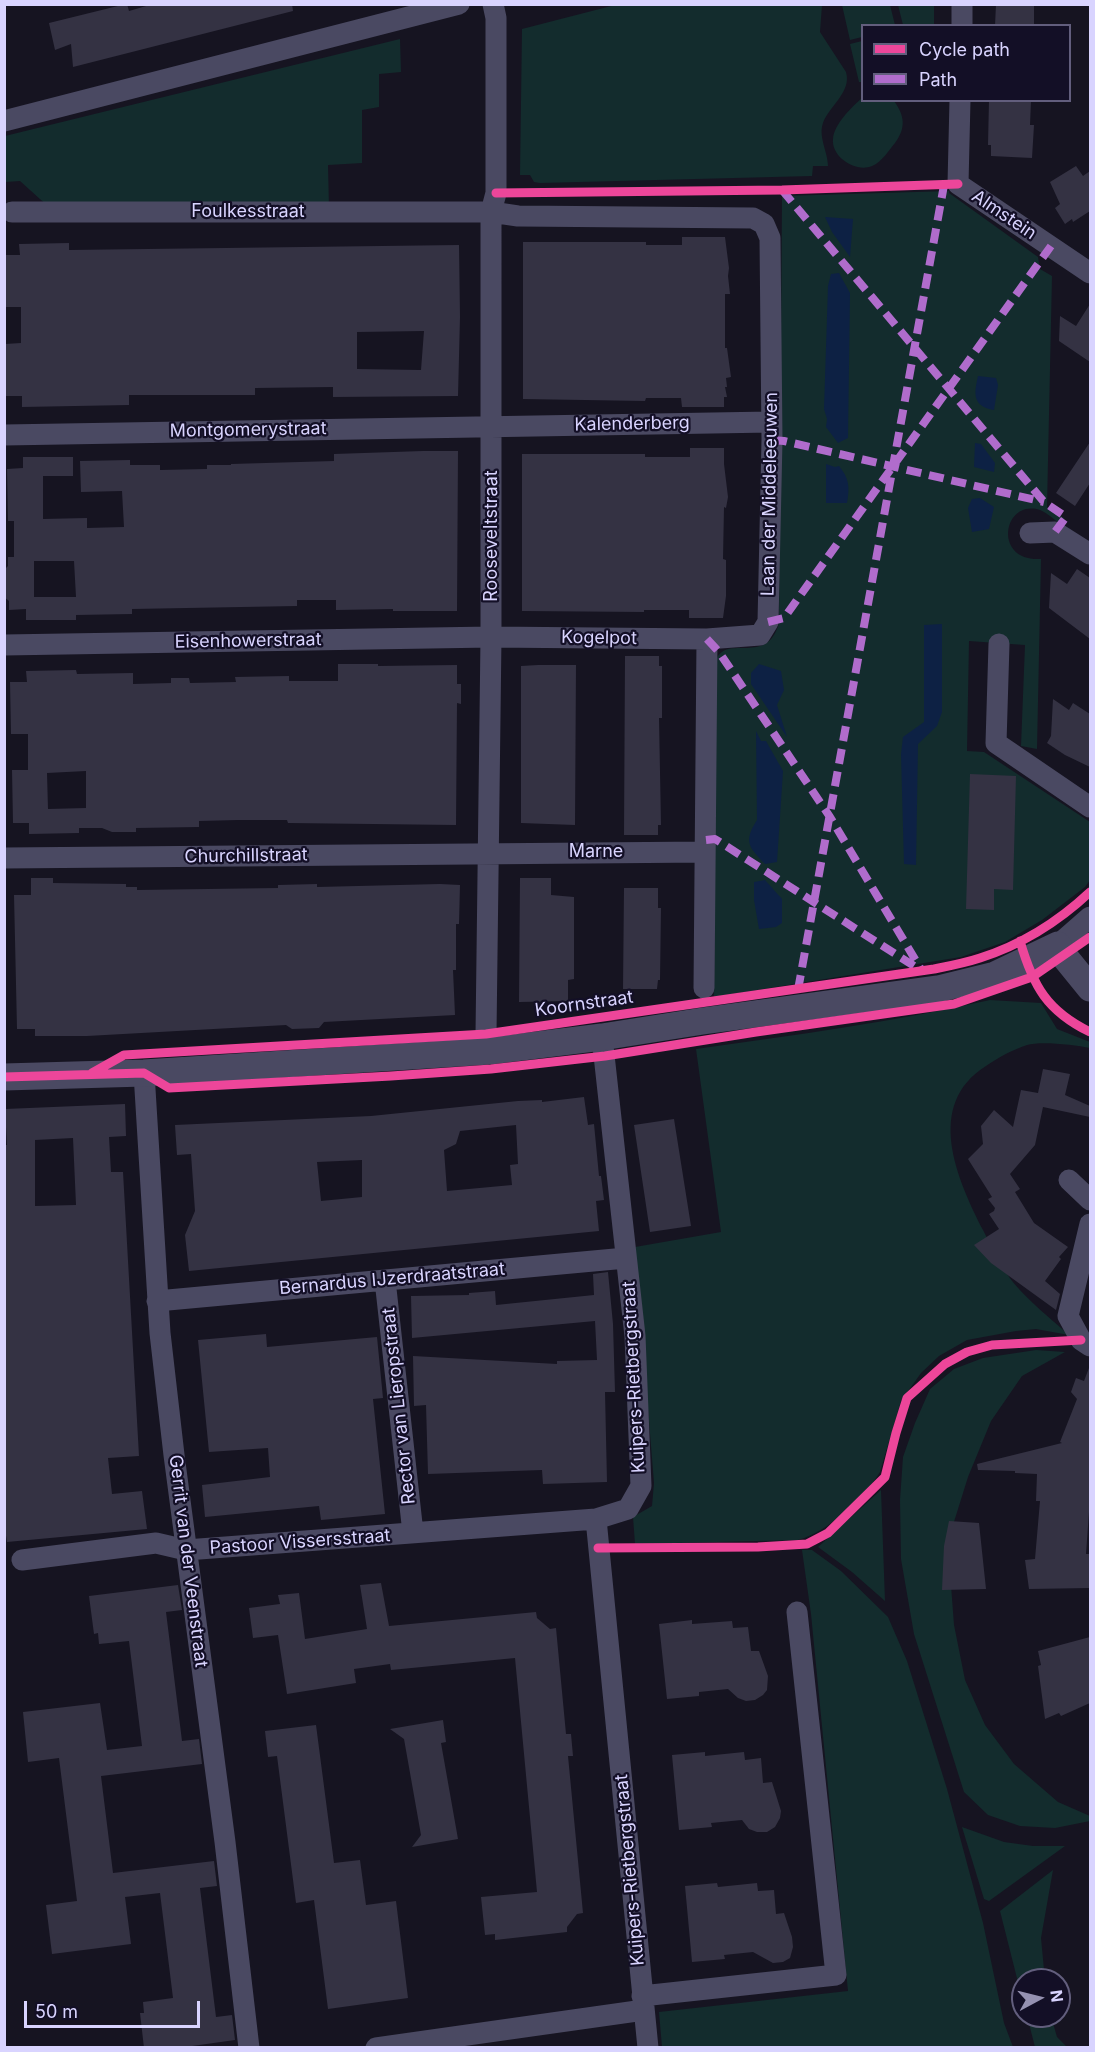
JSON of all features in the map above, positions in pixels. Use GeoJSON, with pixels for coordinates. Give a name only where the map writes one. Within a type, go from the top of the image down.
{"type":"FeatureCollection","features":[{"type":"Feature","properties":{"kind":"street"},"geometry":{"type":"LineString","coordinates":[[4,121],[459,4]]}},
{"type":"Feature","properties":{"kind":"street","name":"Rooseveltstraat"},"geometry":{"type":"LineString","coordinates":[[489,1051],[486,1034],[491,637],[491,212],[496,193],[496,18],[492,4]]}},
{"type":"Feature","properties":{"kind":"street"},"geometry":{"type":"LineString","coordinates":[[962,4],[962,24]]}},
{"type":"Feature","properties":{"kind":"street","name":"Almstein"},"geometry":{"type":"LineString","coordinates":[[960,102],[958,184],[1090,273]]}},
{"type":"Feature","properties":{"kind":"street","name":"Foulkesstraat"},"geometry":{"type":"LineString","coordinates":[[12,212],[491,212]]}},
{"type":"Feature","properties":{"kind":"street","name":"Laan der Middeleeuwen"},"geometry":{"type":"LineString","coordinates":[[491,212],[527,216],[753,218],[764,225],[770,238],[771,422],[768,622],[760,635],[707,639]]}},
{"type":"Feature","properties":{"kind":"street","name":"Kalenderberg"},"geometry":{"type":"LineString","coordinates":[[492,425],[771,422]]}},
{"type":"Feature","properties":{"kind":"street","name":"Montgomerystraat"},"geometry":{"type":"LineString","coordinates":[[4,435],[492,425]]}},
{"type":"Feature","properties":{"kind":"street"},"geometry":{"type":"LineString","coordinates":[[1030,533],[1055,532],[1090,554]]}},
{"type":"Feature","properties":{"kind":"street","name":"Kogelpot"},"geometry":{"type":"LineString","coordinates":[[491,637],[707,639]]}},
{"type":"Feature","properties":{"kind":"street","name":"Eisenhowerstraat"},"geometry":{"type":"LineString","coordinates":[[4,645],[491,637]]}},
{"type":"Feature","properties":{"kind":"street"},"geometry":{"type":"LineString","coordinates":[[704,988],[707,639]]}},
{"type":"Feature","properties":{"kind":"street"},"geometry":{"type":"LineString","coordinates":[[999,644],[996,743],[1090,807]]}},
{"type":"Feature","properties":{"kind":"street","name":"Marne"},"geometry":{"type":"LineString","coordinates":[[488,853],[705,852]]}},
{"type":"Feature","properties":{"kind":"street","name":"Churchillstraat"},"geometry":{"type":"LineString","coordinates":[[4,858],[488,853]]}},
{"type":"Feature","properties":{"kind":"street"},"geometry":{"type":"LineString","coordinates":[[1090,916],[1058,945],[1090,988]]}},
{"type":"Feature","properties":{"kind":"street","name":"Koornstraat"},"geometry":{"type":"LineString","coordinates":[[4,1077],[144,1073],[489,1051],[602,1037],[938,989],[995,975],[1058,945]]}},
{"type":"Feature","properties":{"kind":"street","name":"Kuipers-Rietbergstraat"},"geometry":{"type":"LineString","coordinates":[[602,1037],[635,1336],[640,1486],[628,1509],[596,1519],[648,2048]]}},
{"type":"Feature","properties":{"kind":"street","name":"Gerrit van der Veenstraat"},"geometry":{"type":"LineString","coordinates":[[144,1073],[157,1301],[249,2048]]}},
{"type":"Feature","properties":{"kind":"street"},"geometry":{"type":"LineString","coordinates":[[1069,1180],[1090,1200]]}},
{"type":"Feature","properties":{"kind":"street"},"geometry":{"type":"LineString","coordinates":[[1090,1224],[1068,1316],[1082,1340],[1090,1347]]}},
{"type":"Feature","properties":{"kind":"street","name":"Bernardus IJzerdraatstraat"},"geometry":{"type":"LineString","coordinates":[[157,1301],[626,1258]]}},
{"type":"Feature","properties":{"kind":"street","name":"Rector van Lieropstraat"},"geometry":{"type":"LineString","coordinates":[[385,1280],[413,1533]]}},
{"type":"Feature","properties":{"kind":"street","name":"Pastoor Vissersstraat"},"geometry":{"type":"LineString","coordinates":[[22,1560],[156,1544],[186,1550],[596,1519]]}},
{"type":"Feature","properties":{"kind":"street"},"geometry":{"type":"LineString","coordinates":[[376,2048],[643,2003],[836,1975],[796,1612]]}},
{"type":"Feature","properties":{"kind":"green space"},"geometry":{"type":"Polygon","coordinates":[[[619,4],[822,5],[820,32],[846,72],[847,79],[843,92],[823,123],[822,139],[828,166],[813,166],[812,176],[540,183],[534,182],[530,175],[520,175],[522,29],[619,4]]]}},
{"type":"Feature","properties":{"kind":"green space"},"geometry":{"type":"Polygon","coordinates":[[[842,5],[890,5],[895,24],[861,24],[861,37],[850,40],[842,5]]]}},
{"type":"Feature","properties":{"kind":"green space"},"geometry":{"type":"Polygon","coordinates":[[[898,5],[934,5],[934,24],[903,24],[898,5]]]}},
{"type":"Feature","properties":{"kind":"green space"},"geometry":{"type":"Polygon","coordinates":[[[400,39],[401,72],[379,74],[379,107],[362,110],[362,163],[328,165],[329,208],[51,209],[20,181],[5,182],[5,136],[400,39]]]}},
{"type":"Feature","properties":{"kind":"green space"},"geometry":{"type":"Polygon","coordinates":[[[861,41],[861,82],[859,82],[850,44],[861,41]]]}},
{"type":"Feature","properties":{"kind":"green space"},"geometry":{"type":"Polygon","coordinates":[[[861,99],[861,102],[895,102],[900,112],[903,122],[899,138],[882,159],[872,166],[859,167],[846,162],[833,146],[834,133],[849,111],[861,99]]]}},
{"type":"Feature","properties":{"kind":"green space"},"geometry":{"type":"Polygon","coordinates":[[[949,191],[1038,257],[1040,269],[1052,276],[1047,507],[1064,518],[1060,524],[1040,510],[1027,509],[1018,513],[1011,521],[1008,531],[1009,542],[1015,551],[1025,557],[1041,559],[1037,749],[1021,746],[1025,645],[969,641],[967,751],[984,752],[1090,822],[1090,880],[1085,887],[1042,920],[1005,942],[961,957],[714,997],[716,660],[721,652],[729,649],[766,644],[779,623],[782,196],[949,191]]]}},
{"type":"Feature","properties":{"kind":"green space"},"geometry":{"type":"Polygon","coordinates":[[[990,1000],[1041,1003],[1057,1029],[1090,1042],[1090,1048],[1041,1043],[1027,1045],[1001,1057],[967,1082],[956,1101],[951,1122],[956,1166],[973,1210],[997,1258],[1020,1290],[1069,1335],[1036,1329],[1016,1331],[967,1340],[939,1356],[921,1373],[901,1401],[880,1472],[873,1482],[844,1513],[809,1536],[798,1540],[635,1544],[633,1517],[652,1506],[654,1483],[635,1247],[721,1232],[696,1049],[880,1021],[990,1000]]]}},
{"type":"Feature","properties":{"kind":"green space"},"geometry":{"type":"Polygon","coordinates":[[[1036,1350],[1065,1352],[1022,1376],[991,1421],[968,1477],[953,1525],[951,1585],[954,1625],[965,1680],[985,1725],[1014,1764],[1058,1802],[1090,1816],[1090,1821],[1055,1828],[1020,1826],[988,1815],[964,1792],[914,1634],[901,1559],[900,1500],[903,1457],[930,1389],[954,1369],[983,1358],[1036,1350]]]}},
{"type":"Feature","properties":{"kind":"green space"},"geometry":{"type":"Polygon","coordinates":[[[881,1490],[885,1601],[852,1572],[818,1547],[881,1490]]]}},
{"type":"Feature","properties":{"kind":"green space"},"geometry":{"type":"Polygon","coordinates":[[[802,1550],[812,1550],[841,1571],[888,1617],[907,1661],[947,1789],[983,1923],[1004,2023],[1013,2047],[662,2047],[659,2012],[848,1991],[811,1614],[802,1550]]]}},
{"type":"Feature","properties":{"kind":"green space"},"geometry":{"type":"Polygon","coordinates":[[[962,1827],[1004,1842],[1033,1846],[1065,1846],[989,1901],[984,1899],[962,1827]]]}},
{"type":"Feature","properties":{"kind":"green space"},"geometry":{"type":"Polygon","coordinates":[[[1053,1870],[1041,1938],[1044,1968],[1014,1968],[1000,1911],[1053,1870]]]}},
{"type":"Feature","properties":{"kind":"green space"},"geometry":{"type":"Polygon","coordinates":[[[1030,2028],[1054,2028],[1057,2037],[1067,2047],[1035,2047],[1030,2028]]]}},
{"type":"Feature","properties":{"kind":"water"},"geometry":{"type":"Polygon","coordinates":[[[825,217],[853,219],[850,257],[832,232],[825,217]]]}},
{"type":"Feature","properties":{"kind":"water"},"geometry":{"type":"Polygon","coordinates":[[[839,273],[850,293],[848,438],[838,443],[826,427],[827,419],[824,409],[828,286],[831,274],[839,273]]]}},
{"type":"Feature","properties":{"kind":"water"},"geometry":{"type":"Polygon","coordinates":[[[978,376],[996,378],[998,385],[994,410],[982,406],[976,398],[978,376]]]}},
{"type":"Feature","properties":{"kind":"water"},"geometry":{"type":"Polygon","coordinates":[[[975,443],[981,444],[995,463],[994,472],[974,467],[975,443]]]}},
{"type":"Feature","properties":{"kind":"water"},"geometry":{"type":"Polygon","coordinates":[[[826,464],[839,466],[845,475],[848,487],[847,503],[826,503],[826,464]]]}},
{"type":"Feature","properties":{"kind":"water"},"geometry":{"type":"Polygon","coordinates":[[[980,498],[994,507],[989,529],[972,532],[968,508],[972,499],[980,498]]]}},
{"type":"Feature","properties":{"kind":"water"},"geometry":{"type":"Polygon","coordinates":[[[942,624],[942,712],[937,726],[918,744],[916,865],[904,864],[901,754],[903,737],[924,722],[924,625],[942,624]]]}},
{"type":"Feature","properties":{"kind":"water"},"geometry":{"type":"Polygon","coordinates":[[[759,664],[781,671],[784,690],[777,705],[787,737],[751,684],[751,673],[759,664]]]}},
{"type":"Feature","properties":{"kind":"water"},"geometry":{"type":"Polygon","coordinates":[[[756,731],[761,741],[766,741],[783,771],[777,862],[765,864],[755,853],[749,839],[757,820],[756,731]]]}},
{"type":"Feature","properties":{"kind":"water"},"geometry":{"type":"Polygon","coordinates":[[[765,880],[782,899],[782,923],[776,927],[759,929],[754,900],[754,882],[765,880]]]}},
{"type":"Feature","properties":{"kind":"building"},"geometry":{"type":"Polygon","coordinates":[[[127,4],[129,11],[153,4],[292,4],[293,11],[73,67],[71,44],[55,50],[49,23],[127,4]]]}},
{"type":"Feature","properties":{"kind":"building"},"geometry":{"type":"Polygon","coordinates":[[[996,4],[1034,4],[1034,24],[995,24],[996,4]]]}},
{"type":"Feature","properties":{"kind":"building"},"geometry":{"type":"Polygon","coordinates":[[[989,102],[1031,102],[1030,125],[1034,125],[1032,158],[991,156],[991,145],[988,145],[989,102]]]}},
{"type":"Feature","properties":{"kind":"building"},"geometry":{"type":"Polygon","coordinates":[[[1076,166],[1083,176],[1090,171],[1090,211],[1073,222],[1072,219],[1065,224],[1055,208],[1060,204],[1050,182],[1076,166]]]}},
{"type":"Feature","properties":{"kind":"building"},"geometry":{"type":"Polygon","coordinates":[[[682,237],[725,237],[730,294],[725,294],[725,348],[727,348],[731,377],[726,378],[727,397],[724,397],[724,407],[682,407],[681,398],[646,398],[645,401],[523,399],[523,242],[646,242],[646,245],[682,245],[682,237]]]}},
{"type":"Feature","properties":{"kind":"building"},"geometry":{"type":"Polygon","coordinates":[[[69,243],[69,250],[459,245],[458,396],[333,397],[333,387],[255,388],[255,395],[129,395],[129,405],[22,407],[22,396],[6,396],[5,344],[21,343],[21,307],[4,307],[4,255],[20,255],[19,244],[69,243]],[[424,331],[357,332],[357,369],[421,370],[424,331]]]}},
{"type":"Feature","properties":{"kind":"building"},"geometry":{"type":"Polygon","coordinates":[[[1090,304],[1090,362],[1059,341],[1060,316],[1076,326],[1090,304]]]}},
{"type":"Feature","properties":{"kind":"building"},"geometry":{"type":"Polygon","coordinates":[[[1090,442],[1090,483],[1075,506],[1056,493],[1090,442]]]}},
{"type":"Feature","properties":{"kind":"building"},"geometry":{"type":"Polygon","coordinates":[[[690,448],[724,448],[728,497],[726,508],[724,507],[723,559],[726,560],[726,596],[723,618],[689,618],[689,610],[522,611],[522,454],[645,454],[645,457],[690,457],[690,448]]]}},
{"type":"Feature","properties":{"kind":"building"},"geometry":{"type":"Polygon","coordinates":[[[458,451],[457,611],[336,610],[336,600],[297,600],[297,606],[132,609],[132,614],[76,615],[76,620],[26,620],[26,609],[9,610],[9,601],[4,597],[4,570],[8,566],[8,557],[14,557],[14,521],[8,521],[7,469],[23,468],[23,457],[73,457],[73,476],[43,476],[43,519],[87,518],[87,528],[124,527],[122,491],[81,492],[80,461],[130,460],[130,465],[160,465],[160,470],[207,469],[207,465],[334,461],[334,454],[458,451]],[[34,561],[34,597],[76,597],[74,561],[34,561]]]}},
{"type":"Feature","properties":{"kind":"building"},"geometry":{"type":"Polygon","coordinates":[[[1077,569],[1090,578],[1090,639],[1049,608],[1051,573],[1067,584],[1077,569]]]}},
{"type":"Feature","properties":{"kind":"building"},"geometry":{"type":"Polygon","coordinates":[[[625,656],[659,656],[659,666],[662,666],[662,718],[659,718],[661,825],[658,825],[658,835],[624,835],[625,656]]]}},
{"type":"Feature","properties":{"kind":"building"},"geometry":{"type":"Polygon","coordinates":[[[338,664],[457,665],[457,684],[461,684],[461,704],[457,703],[456,825],[288,823],[287,820],[238,820],[199,821],[199,827],[136,828],[136,832],[79,828],[79,833],[29,834],[29,823],[13,823],[12,770],[28,770],[28,734],[11,734],[10,682],[27,682],[26,671],[76,670],[77,674],[133,673],[133,684],[171,683],[171,678],[189,678],[190,683],[236,682],[235,677],[289,676],[289,681],[338,681],[338,664]],[[86,771],[47,773],[48,809],[86,808],[86,771]]]}},
{"type":"Feature","properties":{"kind":"building"},"geometry":{"type":"Polygon","coordinates":[[[576,665],[575,825],[521,823],[521,666],[576,665]]]}},
{"type":"Feature","properties":{"kind":"building"},"geometry":{"type":"Polygon","coordinates":[[[1053,699],[1069,710],[1073,703],[1090,714],[1090,767],[1047,743],[1051,736],[1053,699]]]}},
{"type":"Feature","properties":{"kind":"building"},"geometry":{"type":"Polygon","coordinates":[[[970,774],[1016,776],[1013,890],[994,889],[994,910],[966,909],[970,774]]]}},
{"type":"Feature","properties":{"kind":"building"},"geometry":{"type":"Polygon","coordinates":[[[31,878],[53,878],[53,883],[126,884],[126,887],[137,887],[137,890],[278,888],[278,885],[317,884],[317,887],[460,885],[459,924],[456,924],[456,970],[453,970],[455,1015],[324,1022],[319,1028],[292,1029],[286,1025],[87,1036],[35,1036],[35,1029],[17,1029],[14,895],[31,895],[31,878]]]}},
{"type":"Feature","properties":{"kind":"building"},"geometry":{"type":"Polygon","coordinates":[[[520,878],[551,878],[551,895],[574,897],[574,979],[568,980],[568,1001],[519,1002],[520,878]]]}},
{"type":"Feature","properties":{"kind":"building"},"geometry":{"type":"Polygon","coordinates":[[[624,888],[658,888],[658,908],[661,908],[660,980],[658,980],[657,989],[623,989],[624,888]]]}},
{"type":"Feature","properties":{"kind":"building"},"geometry":{"type":"Polygon","coordinates":[[[1043,1069],[1070,1074],[1065,1095],[1090,1106],[1090,1117],[1043,1107],[1035,1145],[1010,1174],[1020,1189],[1015,1192],[1034,1223],[1068,1247],[1059,1257],[1061,1259],[1045,1281],[1060,1294],[1056,1310],[991,1263],[974,1245],[999,1229],[989,1214],[995,1208],[988,1199],[992,1197],[968,1159],[983,1144],[981,1126],[994,1110],[1013,1127],[1021,1090],[1038,1093],[1043,1069]]]}},
{"type":"Feature","properties":{"kind":"building"},"geometry":{"type":"Polygon","coordinates":[[[584,1097],[588,1125],[594,1124],[599,1176],[601,1176],[604,1200],[596,1201],[599,1231],[189,1271],[185,1235],[195,1211],[191,1154],[177,1155],[175,1125],[371,1116],[518,1101],[542,1100],[542,1102],[584,1097]],[[516,1125],[460,1131],[456,1144],[444,1150],[447,1191],[512,1185],[510,1165],[518,1164],[516,1125]],[[362,1160],[317,1162],[321,1201],[362,1197],[362,1160]]]}},
{"type":"Feature","properties":{"kind":"building"},"geometry":{"type":"Polygon","coordinates":[[[125,1104],[126,1136],[109,1137],[111,1172],[123,1172],[139,1456],[108,1458],[112,1494],[142,1491],[147,1529],[7,1542],[4,1523],[4,1145],[7,1145],[5,1109],[125,1104]],[[73,1138],[35,1140],[35,1206],[76,1205],[73,1138]]]}},
{"type":"Feature","properties":{"kind":"building"},"geometry":{"type":"Polygon","coordinates":[[[674,1119],[691,1226],[650,1232],[634,1125],[674,1119]]]}},
{"type":"Feature","properties":{"kind":"building"},"geometry":{"type":"Polygon","coordinates":[[[608,1272],[613,1324],[615,1392],[605,1392],[607,1482],[543,1484],[542,1470],[428,1474],[426,1405],[414,1406],[413,1356],[557,1364],[557,1361],[597,1360],[595,1321],[412,1338],[411,1296],[469,1295],[469,1293],[495,1291],[496,1305],[594,1295],[593,1274],[608,1272]]]}},
{"type":"Feature","properties":{"kind":"building"},"geometry":{"type":"Polygon","coordinates":[[[266,1334],[267,1347],[377,1337],[383,1398],[373,1399],[385,1514],[321,1520],[319,1506],[205,1517],[202,1485],[270,1477],[268,1448],[209,1452],[198,1340],[266,1334]]]}},
{"type":"Feature","properties":{"kind":"building"},"geometry":{"type":"Polygon","coordinates":[[[1089,1368],[1090,1512],[1086,1554],[1090,1554],[1090,1588],[1029,1589],[1025,1560],[1035,1559],[1040,1501],[1036,1501],[1037,1474],[978,1470],[977,1464],[1062,1443],[1060,1442],[1077,1399],[1071,1392],[1076,1378],[1084,1381],[1089,1368]]]}},
{"type":"Feature","properties":{"kind":"building"},"geometry":{"type":"Polygon","coordinates":[[[949,1521],[979,1523],[986,1589],[942,1590],[944,1546],[949,1521]]]}},
{"type":"Feature","properties":{"kind":"building"},"geometry":{"type":"Polygon","coordinates":[[[381,1583],[389,1626],[536,1612],[537,1618],[550,1629],[556,1628],[566,1734],[571,1734],[573,1756],[568,1756],[583,1913],[577,1914],[567,1927],[567,1932],[495,1940],[495,1934],[485,1935],[481,1897],[537,1892],[515,1658],[391,1670],[390,1664],[354,1669],[356,1683],[287,1694],[278,1635],[253,1638],[249,1608],[280,1604],[278,1595],[299,1593],[305,1639],[367,1629],[360,1585],[381,1583]]]}},
{"type":"Feature","properties":{"kind":"building"},"geometry":{"type":"Polygon","coordinates":[[[178,1585],[182,1610],[166,1612],[182,1741],[199,1739],[202,1764],[101,1776],[113,1873],[214,1861],[217,1886],[200,1888],[216,2017],[232,2015],[235,2040],[178,2048],[144,2048],[140,2013],[144,2013],[143,2002],[173,1998],[160,1893],[125,1897],[131,1944],[52,1954],[46,1905],[77,1901],[59,1758],[28,1762],[23,1712],[100,1703],[107,1750],[142,1746],[129,1641],[99,1644],[98,1633],[94,1634],[89,1596],[178,1585]]]}},
{"type":"Feature","properties":{"kind":"building"},"geometry":{"type":"Polygon","coordinates":[[[692,1620],[692,1624],[732,1621],[733,1628],[748,1627],[751,1651],[759,1651],[768,1676],[767,1690],[763,1695],[755,1700],[746,1701],[738,1698],[728,1689],[699,1692],[699,1696],[667,1699],[659,1624],[692,1620]]]}},
{"type":"Feature","properties":{"kind":"building"},"geometry":{"type":"Polygon","coordinates":[[[1090,1637],[1090,1703],[1061,1716],[1059,1713],[1045,1719],[1038,1651],[1090,1637]]]}},
{"type":"Feature","properties":{"kind":"building"},"geometry":{"type":"Polygon","coordinates":[[[443,1720],[446,1742],[441,1743],[458,1839],[412,1847],[421,1835],[404,1739],[390,1729],[443,1720]]]}},
{"type":"Feature","properties":{"kind":"building"},"geometry":{"type":"Polygon","coordinates":[[[316,1725],[334,1863],[360,1860],[366,1905],[396,1901],[408,1998],[328,2009],[314,1900],[296,1903],[277,1756],[268,1757],[265,1731],[316,1725]]]}},
{"type":"Feature","properties":{"kind":"building"},"geometry":{"type":"Polygon","coordinates":[[[705,1752],[705,1756],[744,1752],[745,1760],[761,1758],[763,1783],[772,1782],[781,1811],[775,1827],[767,1832],[757,1832],[749,1829],[742,1820],[711,1823],[712,1827],[679,1830],[672,1755],[705,1752]]]}},
{"type":"Feature","properties":{"kind":"building"},"geometry":{"type":"Polygon","coordinates":[[[717,1883],[718,1887],[757,1883],[758,1891],[774,1890],[776,1914],[784,1913],[792,1937],[793,1947],[790,1958],[783,1962],[773,1963],[753,1952],[724,1955],[725,1959],[692,1962],[685,1886],[717,1883]]]}},
{"type":"Feature","properties":{"kind":"marked path"},"geometry":{"type":"LineString","coordinates":[[798,990],[944,185]]}},
{"type":"Feature","properties":{"kind":"marked path"},"geometry":{"type":"LineString","coordinates":[[782,190],[1044,502],[1066,517],[1055,532]]}},
{"type":"Feature","properties":{"kind":"marked path"},"geometry":{"type":"LineString","coordinates":[[768,622],[784,618],[1051,246]]}},
{"type":"Feature","properties":{"kind":"marked path"},"geometry":{"type":"LineString","coordinates":[[772,440],[1044,502]]}},
{"type":"Feature","properties":{"kind":"marked path"},"geometry":{"type":"LineString","coordinates":[[707,639],[719,652],[830,817],[922,971]]}},
{"type":"Feature","properties":{"kind":"marked path"},"geometry":{"type":"LineString","coordinates":[[706,840],[715,839],[922,971]]}},
{"type":"Feature","properties":{"kind":"cycle path"},"geometry":{"type":"LineString","coordinates":[[496,193],[782,190],[958,184]]}},
{"type":"Feature","properties":{"kind":"cycle path"},"geometry":{"type":"LineString","coordinates":[[92,1073],[124,1055],[486,1034],[934,969],[974,960],[1025,939],[1066,913],[1090,892]]}},
{"type":"Feature","properties":{"kind":"cycle path"},"geometry":{"type":"LineString","coordinates":[[4,1077],[144,1073],[169,1088],[491,1069],[605,1056],[954,1004],[1032,977],[1090,937]]}},
{"type":"Feature","properties":{"kind":"cycle path"},"geometry":{"type":"LineString","coordinates":[[1020,941],[1030,971],[1044,996],[1063,1015],[1090,1032]]}},
{"type":"Feature","properties":{"kind":"cycle path"},"geometry":{"type":"LineString","coordinates":[[598,1548],[758,1547],[807,1544],[828,1533],[885,1477],[907,1398],[945,1364],[967,1352],[992,1345],[1081,1340]]}}]}
